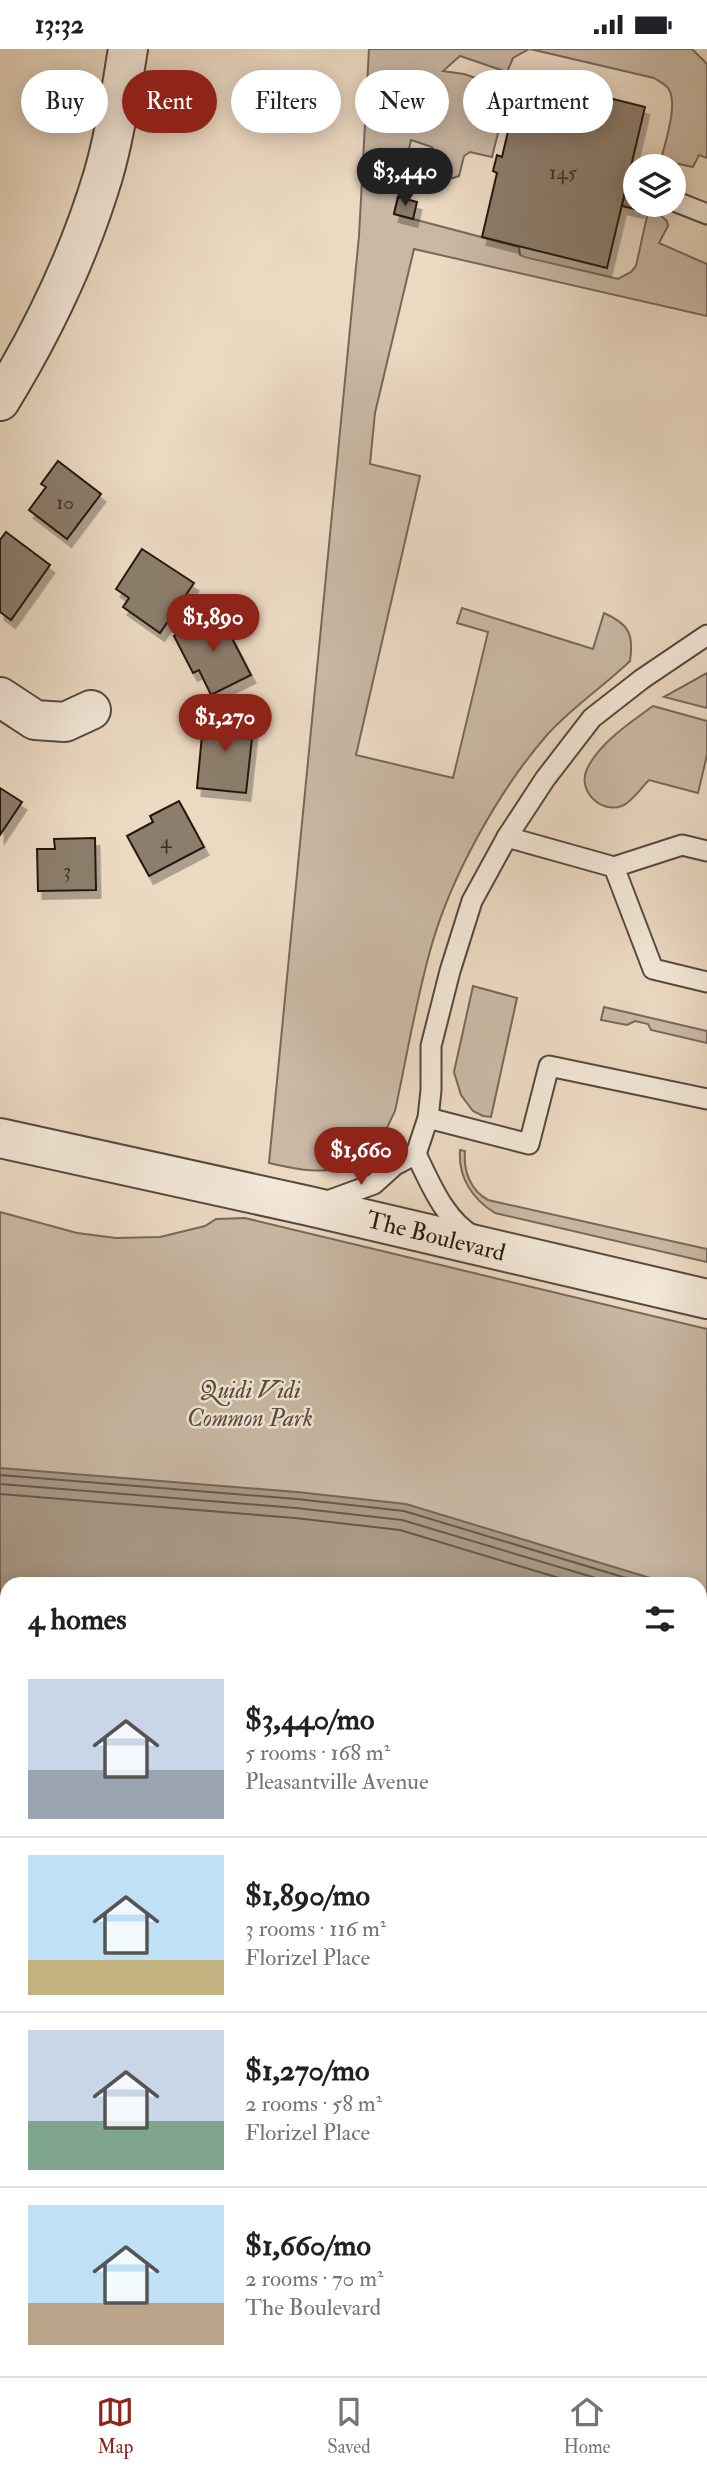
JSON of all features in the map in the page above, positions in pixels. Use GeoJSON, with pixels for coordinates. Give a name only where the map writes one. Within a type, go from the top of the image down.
{"type":"FeatureCollection","features":[{"type":"Feature","properties":{"kind":"street"},"geometry":{"type":"LineString","coordinates":[[0,401],[13,348],[68,273],[103,175],[128,49]]}},
{"type":"Feature","properties":{"kind":"street"},"geometry":{"type":"LineString","coordinates":[[0,697],[35,720],[65,722],[91,710]]}},
{"type":"Feature","properties":{"kind":"street","name":"The Boulevard"},"geometry":{"type":"LineString","coordinates":[[0,1138],[309,1206],[707,1299]]}},
{"type":"Feature","properties":{"kind":"lane"},"geometry":{"type":"LineString","coordinates":[[686,206],[707,214]]}},
{"type":"Feature","properties":{"kind":"lane"},"geometry":{"type":"LineString","coordinates":[[309,1206],[339,1199],[374,1184],[395,1165],[416,1154],[428,1118],[432,1090],[431,1046],[450,971],[472,901],[507,837],[545,779],[592,718],[642,678],[707,635]]}},
{"type":"Feature","properties":{"kind":"lane"},"geometry":{"type":"LineString","coordinates":[[507,837],[614,867],[682,845],[707,851]]}},
{"type":"Feature","properties":{"kind":"lane"},"geometry":{"type":"LineString","coordinates":[[614,867],[653,969],[707,982]]}},
{"type":"Feature","properties":{"kind":"lane"},"geometry":{"type":"LineString","coordinates":[[428,1118],[528,1144],[548,1066],[707,1099]]}},
{"type":"Feature","properties":{"kind":"lane"},"geometry":{"type":"LineString","coordinates":[[416,1154],[439,1199],[464,1231],[507,1254]]}},
{"type":"Feature","properties":{"kind":"green space"},"geometry":{"type":"Polygon","coordinates":[[[369,49],[529,49],[513,58],[508,70],[460,56],[444,70],[368,70],[369,49]]]}},
{"type":"Feature","properties":{"kind":"green space"},"geometry":{"type":"Polygon","coordinates":[[[530,49],[692,49],[707,64],[707,158],[699,155],[693,167],[686,165],[686,154],[662,154],[672,103],[668,88],[654,78],[530,49]]]}},
{"type":"Feature","properties":{"kind":"green space"},"geometry":{"type":"Polygon","coordinates":[[[449,72],[463,74],[463,133],[498,133],[492,157],[470,152],[464,156],[459,176],[442,178],[433,169],[432,147],[411,140],[394,214],[519,247],[520,255],[525,257],[618,279],[636,266],[647,217],[662,217],[668,226],[659,243],[707,264],[707,316],[414,249],[375,413],[370,464],[420,476],[356,755],[453,778],[488,632],[457,623],[462,608],[593,649],[604,613],[619,621],[628,631],[631,652],[630,661],[547,735],[512,781],[479,834],[452,890],[432,944],[395,1111],[385,1132],[379,1130],[359,1158],[346,1165],[318,1171],[269,1163],[359,236],[365,133],[449,133],[449,72]]]}},
{"type":"Feature","properties":{"kind":"green space"},"geometry":{"type":"Polygon","coordinates":[[[707,673],[707,708],[664,697],[707,673]]]}},
{"type":"Feature","properties":{"kind":"green space"},"geometry":{"type":"Polygon","coordinates":[[[653,706],[707,721],[707,755],[698,793],[649,780],[626,804],[614,808],[606,807],[588,792],[585,785],[587,769],[607,742],[653,706]]]}},
{"type":"Feature","properties":{"kind":"green space"},"geometry":{"type":"Polygon","coordinates":[[[473,986],[517,998],[491,1117],[473,1111],[461,1095],[454,1072],[473,986]]]}},
{"type":"Feature","properties":{"kind":"green space"},"geometry":{"type":"Polygon","coordinates":[[[604,1007],[707,1031],[707,1043],[651,1030],[648,1024],[635,1021],[627,1025],[601,1020],[604,1007]]]}},
{"type":"Feature","properties":{"kind":"green space"},"geometry":{"type":"Polygon","coordinates":[[[460,1150],[465,1151],[467,1173],[473,1186],[488,1200],[707,1249],[707,1262],[495,1213],[473,1194],[468,1186],[461,1169],[460,1150]]]}},
{"type":"Feature","properties":{"kind":"green space","name":"Quidi Vidi Common Park"},"geometry":{"type":"Polygon","coordinates":[[[0,1212],[77,1233],[116,1238],[160,1237],[205,1226],[216,1219],[245,1218],[707,1329],[707,1577],[0,1577],[0,1212]]]}},
{"type":"Feature","properties":{"kind":"water"},"geometry":{"type":"Polygon","coordinates":[[[0,1468],[297,1492],[406,1504],[647,1577],[0,1577],[0,1468]]]}},
{"type":"Feature","properties":{"kind":"building"},"geometry":{"type":"Polygon","coordinates":[[[613,99],[645,107],[634,154],[623,154],[623,200],[607,268],[482,237],[497,173],[493,171],[497,155],[502,157],[508,133],[613,133],[613,99]]]}},
{"type":"Feature","properties":{"kind":"building"},"geometry":{"type":"Polygon","coordinates":[[[398,197],[417,202],[413,219],[394,214],[398,197]]]}},
{"type":"Feature","properties":{"kind":"building"},"geometry":{"type":"Polygon","coordinates":[[[58,461],[101,494],[67,539],[29,510],[46,487],[41,484],[58,461]]]}},
{"type":"Feature","properties":{"kind":"building"},"geometry":{"type":"Polygon","coordinates":[[[6,532],[50,565],[11,620],[0,612],[0,540],[6,532]]]}},
{"type":"Feature","properties":{"kind":"building"},"geometry":{"type":"Polygon","coordinates":[[[142,549],[194,583],[160,633],[123,607],[129,598],[116,589],[142,549]]]}},
{"type":"Feature","properties":{"kind":"building"},"geometry":{"type":"Polygon","coordinates":[[[219,613],[251,675],[211,695],[199,670],[193,673],[174,636],[219,613]]]}},
{"type":"Feature","properties":{"kind":"building"},"geometry":{"type":"Polygon","coordinates":[[[204,714],[254,720],[246,793],[197,788],[204,714]]]}},
{"type":"Feature","properties":{"kind":"building"},"geometry":{"type":"Polygon","coordinates":[[[0,788],[22,802],[0,835],[0,788]]]}},
{"type":"Feature","properties":{"kind":"building"},"geometry":{"type":"Polygon","coordinates":[[[179,801],[204,847],[149,876],[127,836],[153,822],[150,816],[179,801]]]}},
{"type":"Feature","properties":{"kind":"building"},"geometry":{"type":"Polygon","coordinates":[[[95,838],[96,890],[38,891],[37,849],[55,849],[54,839],[95,838]]]}}]}
